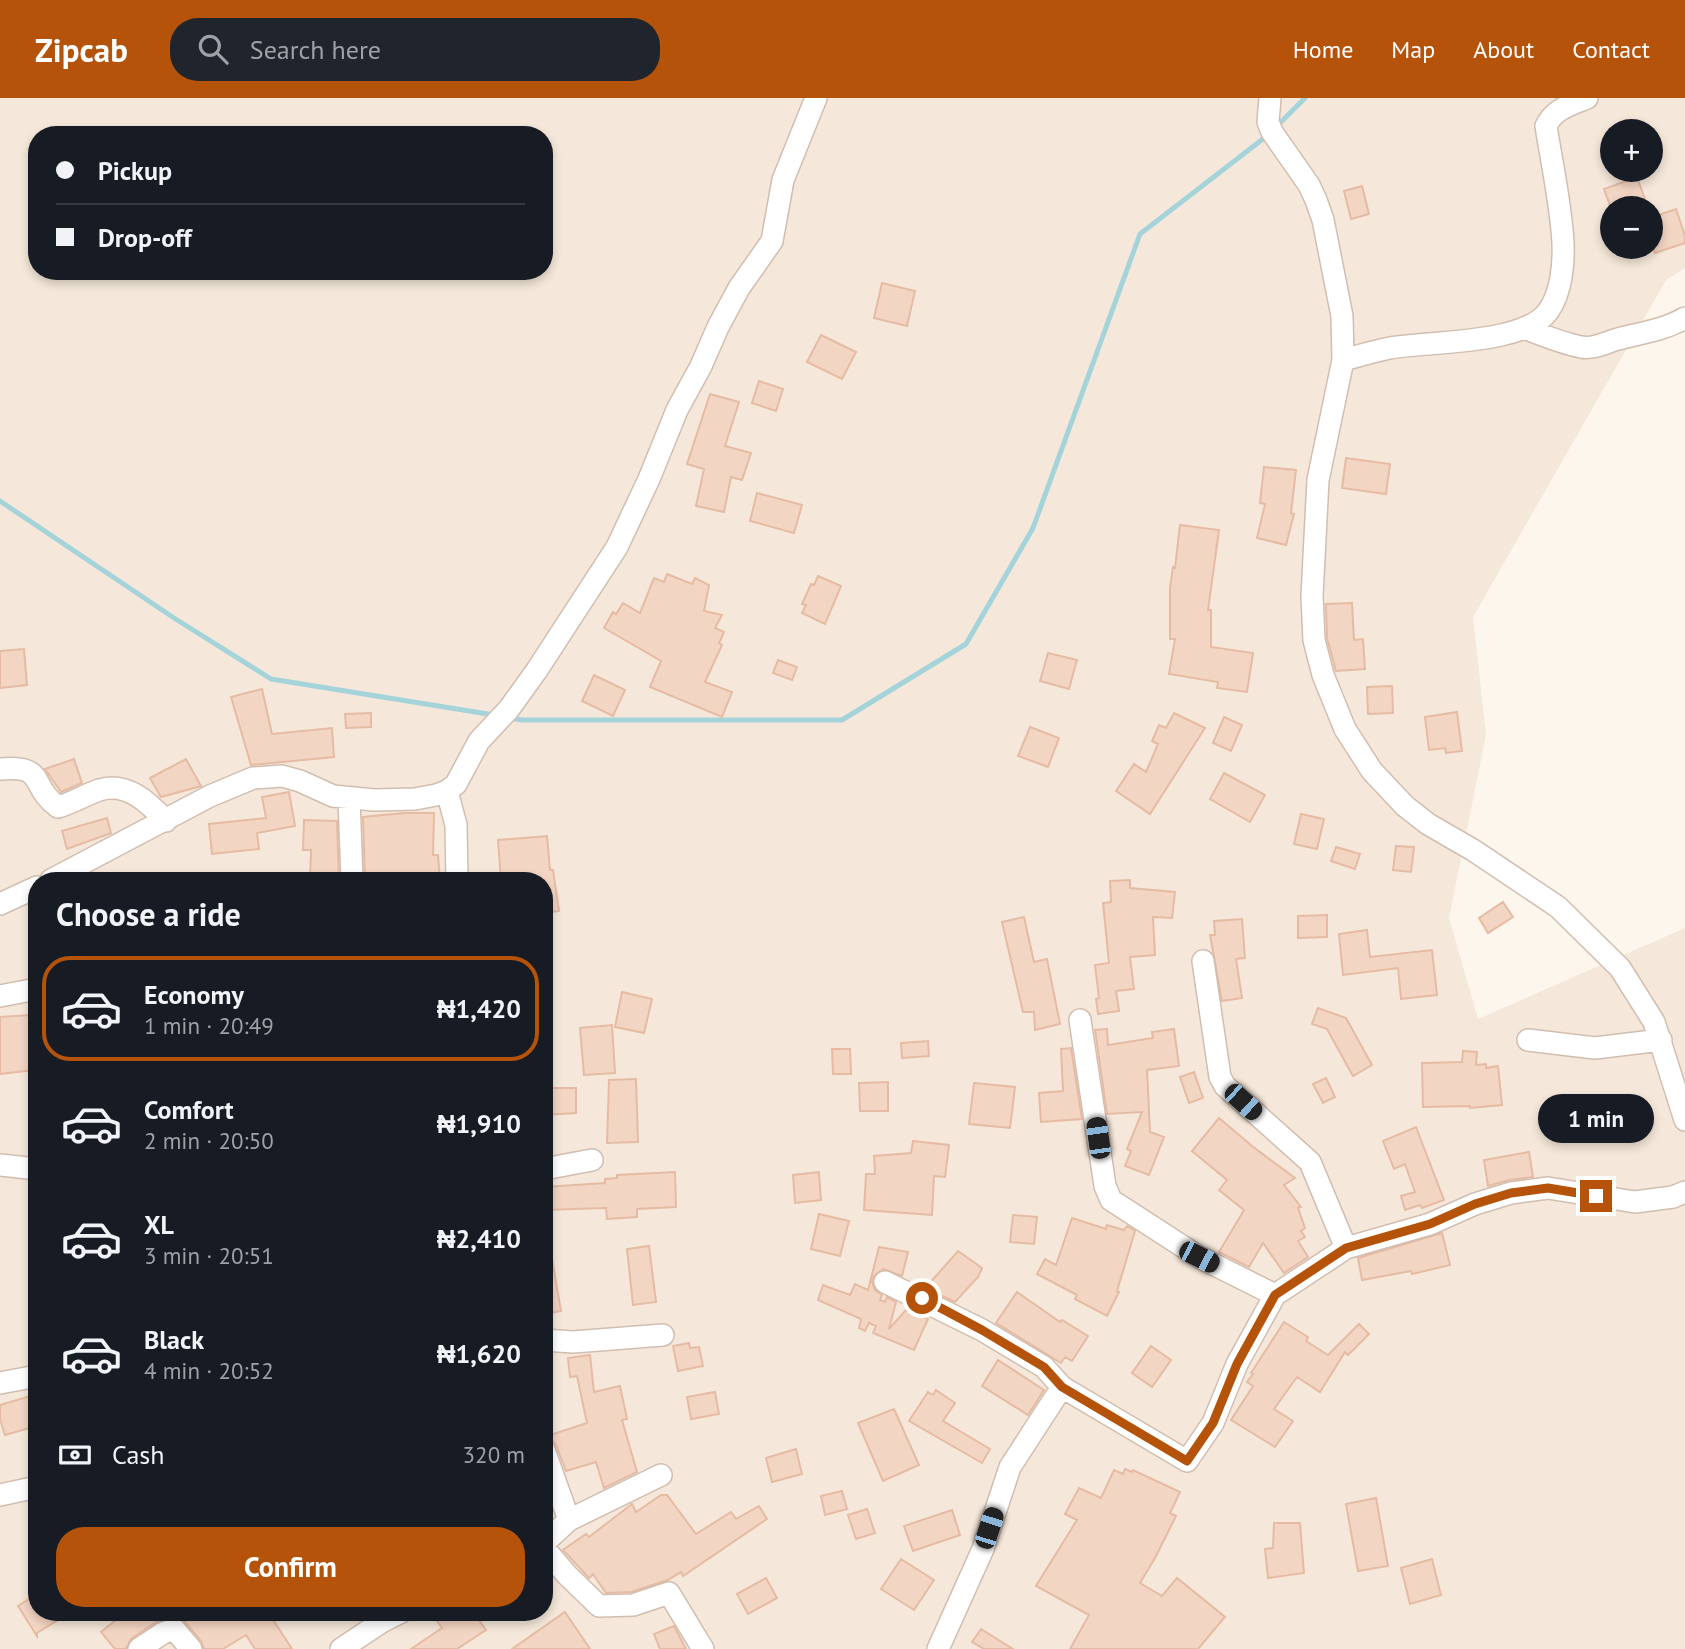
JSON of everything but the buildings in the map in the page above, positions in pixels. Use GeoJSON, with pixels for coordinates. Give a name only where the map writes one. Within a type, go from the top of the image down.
{"type":"FeatureCollection","features":[{"type":"Feature","properties":{"kind":"street"},"geometry":{"type":"LineString","coordinates":[[67,872],[226,788],[263,776],[291,778],[333,796],[374,800],[415,799],[447,791],[456,784],[479,741],[509,709],[537,670],[617,547],[677,410],[718,327],[739,288],[772,241],[774,217],[783,180],[816,98]]}},
{"type":"Feature","properties":{"kind":"street"},"geometry":{"type":"LineString","coordinates":[[1270,98],[1268,122],[1272,132],[1309,185],[1323,220],[1342,316],[1343,360],[1318,480],[1312,596],[1314,640],[1345,729],[1372,771],[1405,806],[1428,824],[1558,906],[1620,968],[1654,1022],[1685,1120]]}},
{"type":"Feature","properties":{"kind":"street"},"geometry":{"type":"LineString","coordinates":[[1343,360],[1390,348],[1502,335],[1524,328],[1548,313],[1558,290],[1564,246],[1546,126],[1550,117],[1559,110],[1587,98]]}},
{"type":"Feature","properties":{"kind":"street"},"geometry":{"type":"LineString","coordinates":[[1524,328],[1561,342],[1597,347],[1669,327],[1685,318]]}},
{"type":"Feature","properties":{"kind":"street"},"geometry":{"type":"LineString","coordinates":[[0,769],[22,767],[33,773],[48,800],[58,807],[102,789],[130,790],[150,804],[166,821]]}},
{"type":"Feature","properties":{"kind":"street"},"geometry":{"type":"LineString","coordinates":[[447,791],[456,825],[457,872]]}},
{"type":"Feature","properties":{"kind":"street"},"geometry":{"type":"LineString","coordinates":[[349,798],[352,872]]}},
{"type":"Feature","properties":{"kind":"street"},"geometry":{"type":"LineString","coordinates":[[0,904],[28,891]]}},
{"type":"Feature","properties":{"kind":"street"},"geometry":{"type":"LineString","coordinates":[[1203,961],[1220,1077],[1225,1086],[1310,1162],[1346,1248]]}},
{"type":"Feature","properties":{"kind":"street"},"geometry":{"type":"LineString","coordinates":[[0,996],[28,991]]}},
{"type":"Feature","properties":{"kind":"street"},"geometry":{"type":"LineString","coordinates":[[1080,1020],[1105,1186],[1111,1200],[1199,1257],[1275,1295]]}},
{"type":"Feature","properties":{"kind":"street"},"geometry":{"type":"LineString","coordinates":[[1528,1040],[1595,1048],[1661,1040]]}},
{"type":"Feature","properties":{"kind":"street"},"geometry":{"type":"LineString","coordinates":[[553,1167],[592,1160]]}},
{"type":"Feature","properties":{"kind":"street"},"geometry":{"type":"LineString","coordinates":[[0,1165],[28,1168]]}},
{"type":"Feature","properties":{"kind":"street"},"geometry":{"type":"LineString","coordinates":[[885,1282],[922,1298],[992,1336],[1044,1367],[1062,1387],[1187,1461],[1213,1423],[1237,1364],[1275,1295],[1346,1248],[1430,1224],[1475,1204],[1511,1193],[1548,1188],[1634,1202],[1673,1197],[1685,1192]]}},
{"type":"Feature","properties":{"kind":"street"},"geometry":{"type":"LineString","coordinates":[[553,1341],[573,1342],[663,1335]]}},
{"type":"Feature","properties":{"kind":"street"},"geometry":{"type":"LineString","coordinates":[[0,1383],[28,1378]]}},
{"type":"Feature","properties":{"kind":"street"},"geometry":{"type":"LineString","coordinates":[[939,1649],[983,1549],[1010,1467],[1062,1387]]}},
{"type":"Feature","properties":{"kind":"street"},"geometry":{"type":"LineString","coordinates":[[553,1475],[569,1520]]}},
{"type":"Feature","properties":{"kind":"street"},"geometry":{"type":"LineString","coordinates":[[553,1536],[569,1520],[661,1475]]}},
{"type":"Feature","properties":{"kind":"street"},"geometry":{"type":"LineString","coordinates":[[0,1495],[28,1489]]}},
{"type":"Feature","properties":{"kind":"street"},"geometry":{"type":"LineString","coordinates":[[553,1557],[567,1575],[599,1606],[633,1605],[668,1593],[703,1649]]}},
{"type":"Feature","properties":{"kind":"street"},"geometry":{"type":"LineString","coordinates":[[341,1649],[383,1621]]}},
{"type":"Feature","properties":{"kind":"street"},"geometry":{"type":"LineString","coordinates":[[139,1649],[174,1629],[191,1649]]}},
{"type":"Feature","properties":{"kind":"shaded area"},"geometry":{"type":"Polygon","coordinates":[[[0,98],[1685,98],[1685,268],[1666,280],[1473,617],[1486,735],[1449,918],[1478,1019],[1685,928],[1685,1649],[0,1649],[0,98]]]}},
{"type":"Feature","properties":{"kind":"waterway"},"geometry":{"type":"LineString","coordinates":[[1275,128],[1305,98]]}},
{"type":"Feature","properties":{"kind":"waterway"},"geometry":{"type":"LineString","coordinates":[[510,718],[842,720],[966,644],[1033,528],[1140,234],[1268,135]]}},
{"type":"Feature","properties":{"kind":"waterway"},"geometry":{"type":"LineString","coordinates":[[0,501],[174,618],[271,679],[494,715]]}},
{"type":"Feature","properties":{"kind":"route"},"geometry":{"type":"LineString","coordinates":[[922,1298],[1044,1367],[1062,1387],[1187,1461],[1213,1423],[1237,1364],[1275,1295],[1346,1248],[1430,1224],[1475,1204],[1511,1193],[1548,1188],[1596,1196]]}}]}
